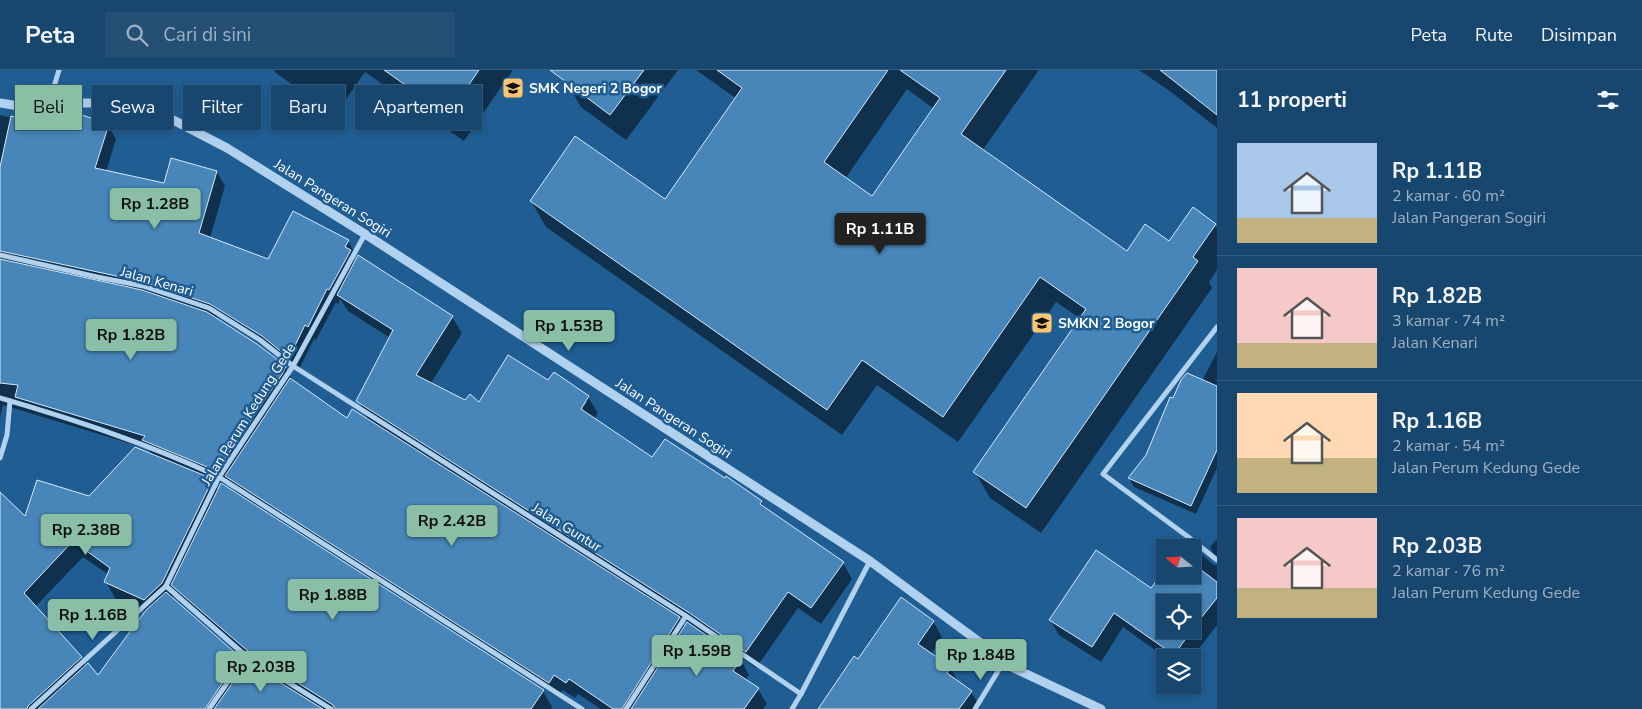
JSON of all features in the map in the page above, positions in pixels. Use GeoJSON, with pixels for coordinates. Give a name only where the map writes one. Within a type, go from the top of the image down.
{"type":"FeatureCollection","features":[{"type":"Feature","properties":{"kind":"street"},"geometry":{"type":"LineString","coordinates":[[55,85],[59,70]]}},
{"type":"Feature","properties":{"kind":"street","name":"Jalan Pangeran Sogiri"},"geometry":{"type":"LineString","coordinates":[[0,103],[15,105]]}},
{"type":"Feature","properties":{"kind":"street","name":"Jalan Pangeran Sogiri"},"geometry":{"type":"LineString","coordinates":[[82,104],[104,104],[154,110],[227,148],[365,234],[870,561],[978,641],[1004,663],[1101,709]]}},
{"type":"Feature","properties":{"kind":"street","name":"Jalan Perum Kedung Gede"},"geometry":{"type":"LineString","coordinates":[[166,586],[219,477],[293,366],[365,234]]}},
{"type":"Feature","properties":{"kind":"street","name":"Jalan Kenari"},"geometry":{"type":"LineString","coordinates":[[0,254],[142,286],[209,308],[260,340],[293,366]]}},
{"type":"Feature","properties":{"kind":"street"},"geometry":{"type":"LineString","coordinates":[[1217,326],[1103,474],[1217,560]]}},
{"type":"Feature","properties":{"kind":"street","name":"Jalan Guntur"},"geometry":{"type":"LineString","coordinates":[[293,366],[686,616],[801,694]]}},
{"type":"Feature","properties":{"kind":"street"},"geometry":{"type":"LineString","coordinates":[[0,398],[118,435],[185,461],[219,477],[582,709]]}},
{"type":"Feature","properties":{"kind":"street"},"geometry":{"type":"LineString","coordinates":[[0,458],[7,435],[10,401]]}},
{"type":"Feature","properties":{"kind":"street"},"geometry":{"type":"LineString","coordinates":[[792,709],[870,561]]}},
{"type":"Feature","properties":{"kind":"street"},"geometry":{"type":"LineString","coordinates":[[31,709],[166,586],[246,656],[331,709]]}},
{"type":"Feature","properties":{"kind":"street"},"geometry":{"type":"LineString","coordinates":[[626,709],[686,616]]}},
{"type":"Feature","properties":{"kind":"street"},"geometry":{"type":"LineString","coordinates":[[209,709],[246,656]]}},
{"type":"Feature","properties":{"kind":"street"},"geometry":{"type":"LineString","coordinates":[[975,709],[1004,663]]}},
{"type":"Feature","properties":{"kind":"building"},"geometry":{"type":"Polygon","coordinates":[[[384,70],[479,70],[469,85],[405,85],[384,70]]]}},
{"type":"Feature","properties":{"kind":"building"},"geometry":{"type":"Polygon","coordinates":[[[550,70],[644,70],[610,115],[550,70]]]}},
{"type":"Feature","properties":{"kind":"building"},"geometry":{"type":"Polygon","coordinates":[[[717,70],[888,70],[824,162],[872,196],[940,98],[900,70],[1006,70],[961,134],[1127,251],[1145,224],[1169,241],[1193,207],[1216,224],[1193,257],[1198,261],[1026,508],[973,472],[1086,309],[1040,277],[943,417],[862,360],[827,410],[530,201],[575,136],[665,199],[742,88],[717,70]]]}},
{"type":"Feature","properties":{"kind":"building"},"geometry":{"type":"Polygon","coordinates":[[[1160,70],[1217,70],[1217,115],[1160,70]]]}},
{"type":"Feature","properties":{"kind":"building"},"geometry":{"type":"Polygon","coordinates":[[[82,115],[92,118],[92,130],[107,130],[95,168],[164,183],[171,158],[217,171],[199,233],[268,259],[293,211],[349,240],[345,247],[351,250],[329,290],[327,289],[308,327],[305,325],[289,358],[262,336],[210,304],[144,282],[0,251],[0,167],[11,116],[15,117],[15,130],[82,130],[82,115]]]}},
{"type":"Feature","properties":{"kind":"building"},"geometry":{"type":"Polygon","coordinates":[[[358,255],[453,316],[416,375],[465,400],[470,394],[479,402],[508,355],[548,380],[554,372],[589,396],[581,409],[652,457],[665,439],[725,478],[726,476],[762,501],[760,504],[844,562],[811,608],[788,592],[746,652],[688,612],[356,401],[393,330],[337,295],[358,255]]]}},
{"type":"Feature","properties":{"kind":"building"},"geometry":{"type":"Polygon","coordinates":[[[0,259],[142,290],[207,312],[257,344],[286,366],[217,471],[142,440],[145,436],[15,397],[18,385],[0,383],[0,259]]]}},
{"type":"Feature","properties":{"kind":"building"},"geometry":{"type":"Polygon","coordinates":[[[1187,373],[1217,386],[1217,450],[1191,506],[1128,478],[1146,455],[1170,397],[1173,398],[1181,380],[1187,373]]]}},
{"type":"Feature","properties":{"kind":"building"},"geometry":{"type":"Polygon","coordinates":[[[290,378],[347,418],[352,409],[680,617],[622,709],[613,709],[569,679],[566,683],[554,675],[549,683],[225,476],[290,378]]]}},
{"type":"Feature","properties":{"kind":"building"},"geometry":{"type":"Polygon","coordinates":[[[135,447],[213,479],[162,583],[144,600],[104,582],[110,568],[73,541],[24,593],[82,657],[27,709],[0,709],[0,492],[25,516],[37,480],[89,496],[135,447]]]}},
{"type":"Feature","properties":{"kind":"building"},"geometry":{"type":"Polygon","coordinates":[[[221,483],[544,690],[531,709],[335,709],[333,705],[249,652],[171,585],[221,483]]]}},
{"type":"Feature","properties":{"kind":"building"},"geometry":{"type":"Polygon","coordinates":[[[1096,550],[1151,588],[1156,582],[1156,584],[1201,584],[1201,570],[1217,582],[1217,598],[1201,618],[1201,594],[1156,594],[1156,639],[1186,639],[1178,649],[1165,649],[1114,613],[1092,647],[1049,620],[1096,550]]]}},
{"type":"Feature","properties":{"kind":"building"},"geometry":{"type":"Polygon","coordinates":[[[166,592],[240,657],[205,709],[38,709],[88,663],[98,675],[146,610],[166,592]]]}},
{"type":"Feature","properties":{"kind":"building"},"geometry":{"type":"Polygon","coordinates":[[[901,597],[934,621],[918,644],[951,667],[947,673],[972,691],[959,709],[818,709],[854,656],[858,659],[901,597]]]}},
{"type":"Feature","properties":{"kind":"building"},"geometry":{"type":"Polygon","coordinates":[[[687,622],[741,659],[733,671],[759,688],[744,709],[631,709],[687,622]]]}},
{"type":"Feature","properties":{"kind":"building"},"geometry":{"type":"Polygon","coordinates":[[[247,662],[323,709],[214,709],[247,662]]]}},
{"type":"Feature","properties":{"kind":"place","name":"SMK Negeri 2 Bogor"},"geometry":{"type":"Point","coordinates":[513,88]}},
{"type":"Feature","properties":{"kind":"place","name":"SMKN 2 Bogor"},"geometry":{"type":"Point","coordinates":[1042,323]}}]}
